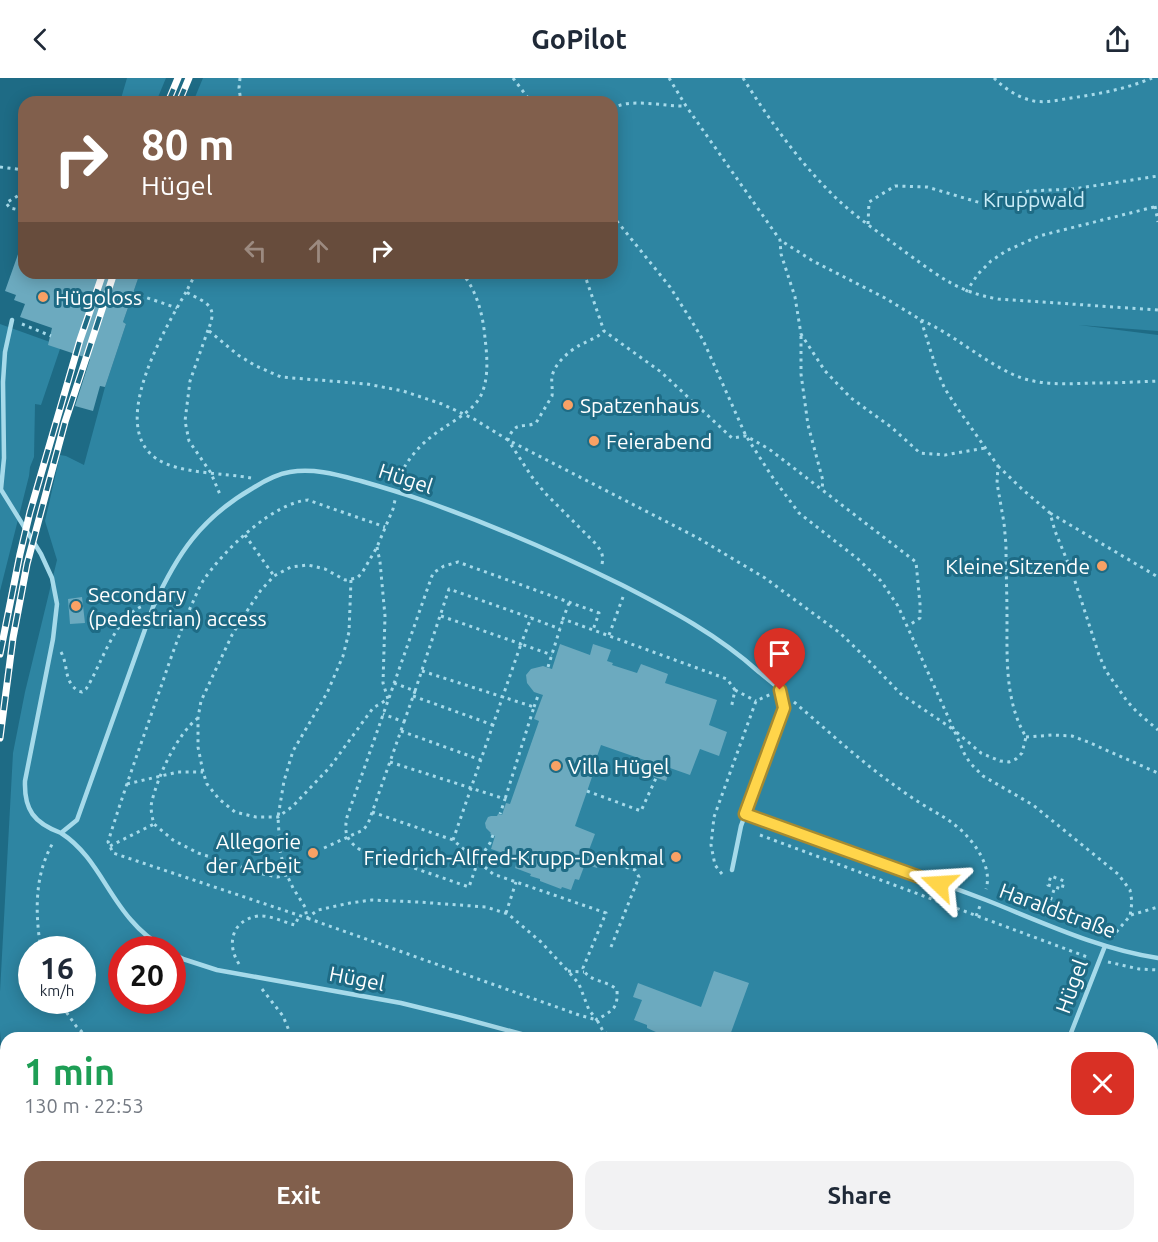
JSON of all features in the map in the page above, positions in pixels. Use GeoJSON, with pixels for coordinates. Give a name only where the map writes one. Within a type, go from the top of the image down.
{"type":"FeatureCollection","features":[{"type":"Feature","properties":{"kind":"lane"},"geometry":{"type":"LineString","coordinates":[[12,320],[5,352],[4,458],[0,489],[41,554],[52,578],[57,604],[53,639],[25,781],[25,794],[32,815],[46,827],[73,841],[130,920],[148,936]]}},
{"type":"Feature","properties":{"kind":"lane","name":"Hügel"},"geometry":{"type":"LineString","coordinates":[[61,833],[77,820],[81,812],[165,580],[186,547],[206,523],[243,494],[266,480],[288,472],[308,470],[332,473],[396,491],[506,532],[600,574],[671,610],[733,649],[780,690]]}},
{"type":"Feature","properties":{"kind":"lane"},"geometry":{"type":"LineString","coordinates":[[732,870],[741,826],[784,708],[780,690]]}},
{"type":"Feature","properties":{"kind":"lane","name":"Haraldstraße"},"geometry":{"type":"LineString","coordinates":[[745,814],[982,899],[1104,946],[1158,958]]}},
{"type":"Feature","properties":{"kind":"lane","name":"Hügel"},"geometry":{"type":"LineString","coordinates":[[1071,1032],[1104,946]]}},
{"type":"Feature","properties":{"kind":"lane","name":"Hügel"},"geometry":{"type":"LineString","coordinates":[[186,960],[217,970],[401,1003],[515,1032]]}},
{"type":"Feature","properties":{"kind":"path"},"geometry":{"type":"LineString","coordinates":[[240,78],[240,96]]}},
{"type":"Feature","properties":{"kind":"path"},"geometry":{"type":"LineString","coordinates":[[513,78],[526,96]]}},
{"type":"Feature","properties":{"kind":"path"},"geometry":{"type":"LineString","coordinates":[[669,78],[686,106],[780,240],[813,261],[938,327],[996,366],[1028,380],[1063,384],[1158,381]]}},
{"type":"Feature","properties":{"kind":"path"},"geometry":{"type":"LineString","coordinates":[[743,78],[764,112],[794,152],[836,198],[949,283],[982,297],[1158,310]]}},
{"type":"Feature","properties":{"kind":"path"},"geometry":{"type":"LineString","coordinates":[[994,78],[1012,93],[1024,98],[1052,102],[1132,86],[1152,78]]}},
{"type":"Feature","properties":{"kind":"path"},"geometry":{"type":"LineString","coordinates":[[618,105],[628,103],[686,106]]}},
{"type":"Feature","properties":{"kind":"path"},"geometry":{"type":"LineString","coordinates":[[0,167],[18,169]]}},
{"type":"Feature","properties":{"kind":"path"},"geometry":{"type":"LineString","coordinates":[[868,224],[869,202],[895,186],[927,187],[981,203],[1029,191],[1073,189],[1158,176]]}},
{"type":"Feature","properties":{"kind":"path"},"geometry":{"type":"LineString","coordinates":[[18,196],[6,203],[10,208],[18,210]]}},
{"type":"Feature","properties":{"kind":"path"},"geometry":{"type":"LineString","coordinates":[[966,292],[978,274],[992,261],[1006,251],[1039,236],[1156,206],[1158,222]]}},
{"type":"Feature","properties":{"kind":"path"},"geometry":{"type":"LineString","coordinates":[[618,222],[670,287],[691,320],[703,340],[746,436],[773,478],[799,513],[881,581],[898,606],[970,763],[983,776],[1033,805],[1118,874],[1130,890],[1132,902],[1130,916]]}},
{"type":"Feature","properties":{"kind":"path"},"geometry":{"type":"LineString","coordinates":[[780,240],[781,254],[795,297],[801,334],[801,374],[805,405],[823,481],[822,489]]}},
{"type":"Feature","properties":{"kind":"path"},"geometry":{"type":"LineString","coordinates":[[193,279],[158,342],[144,377],[137,408],[138,429],[144,445],[156,459],[175,467],[266,480]]}},
{"type":"Feature","properties":{"kind":"path"},"geometry":{"type":"LineString","coordinates":[[388,699],[373,708],[322,775],[293,806],[278,817],[256,817],[235,812],[219,799],[207,784],[202,772],[198,747],[198,718],[201,701],[231,635],[261,590],[274,576],[291,567],[308,565],[325,569],[345,580],[357,578],[377,547],[386,527],[393,509],[401,472],[416,451],[440,430],[464,415],[479,398],[486,382],[485,335],[476,298],[467,279]]}},
{"type":"Feature","properties":{"kind":"path"},"geometry":{"type":"LineString","coordinates":[[586,279],[604,331],[661,372],[732,438],[746,436],[769,449],[916,562],[920,618],[908,626]]}},
{"type":"Feature","properties":{"kind":"path"},"geometry":{"type":"LineString","coordinates":[[186,292],[203,301],[210,308],[213,317],[190,381],[185,421],[189,441],[211,472],[225,507]]}},
{"type":"Feature","properties":{"kind":"path"},"geometry":{"type":"LineString","coordinates":[[133,293],[177,308]]}},
{"type":"Feature","properties":{"kind":"path"},"geometry":{"type":"LineString","coordinates":[[12,320],[51,336]]}},
{"type":"Feature","properties":{"kind":"path"},"geometry":{"type":"LineString","coordinates":[[921,320],[937,371],[945,388],[998,466],[1050,513],[1158,577]]}},
{"type":"Feature","properties":{"kind":"path"},"geometry":{"type":"LineString","coordinates":[[208,330],[238,355],[281,377],[386,387],[429,399],[489,427],[508,440],[698,538],[765,578],[840,633],[901,694],[954,730],[981,753],[1000,761],[1009,762],[1022,753],[1026,737],[1014,710],[1009,677],[1006,545],[997,483],[998,466]]}},
{"type":"Feature","properties":{"kind":"path"},"geometry":{"type":"LineString","coordinates":[[600,574],[602,551],[545,494],[508,440],[510,433],[517,426],[536,423],[552,396],[552,377],[561,361],[582,344],[598,338],[604,331]]}},
{"type":"Feature","properties":{"kind":"path"},"geometry":{"type":"LineString","coordinates":[[801,334],[825,371],[851,399],[891,427],[920,453],[945,455],[986,448]]}},
{"type":"Feature","properties":{"kind":"path"},"geometry":{"type":"LineString","coordinates":[[386,527],[308,500],[298,501],[263,520],[228,550],[201,583],[180,632],[108,842],[113,853],[307,918],[579,1016],[597,1020],[611,1012],[616,1006],[618,990],[584,972],[568,971]]}},
{"type":"Feature","properties":{"kind":"path"},"geometry":{"type":"LineString","coordinates":[[1050,513],[1106,671],[1127,701],[1158,730]]}},
{"type":"Feature","properties":{"kind":"path"},"geometry":{"type":"LineString","coordinates":[[245,535],[274,576]]}},
{"type":"Feature","properties":{"kind":"path"},"geometry":{"type":"LineString","coordinates":[[377,547],[385,616],[383,683],[388,699]]}},
{"type":"Feature","properties":{"kind":"path"},"geometry":{"type":"LineString","coordinates":[[493,835],[478,861],[469,887],[359,849],[348,838],[345,828],[433,573],[444,566],[458,562],[599,613],[593,630]]}},
{"type":"Feature","properties":{"kind":"path"},"geometry":{"type":"LineString","coordinates":[[307,918],[305,907],[287,875],[280,851],[278,817],[292,751],[327,693],[345,650],[349,632],[351,580]]}},
{"type":"Feature","properties":{"kind":"path"},"geometry":{"type":"LineString","coordinates":[[324,848],[363,830],[368,824],[449,589],[560,629]]}},
{"type":"Feature","properties":{"kind":"path"},"geometry":{"type":"LineString","coordinates":[[548,667],[569,603]]}},
{"type":"Feature","properties":{"kind":"path"},"geometry":{"type":"LineString","coordinates":[[63,656],[71,685],[78,692],[82,692],[88,686],[108,644],[132,612],[140,607],[153,608]]}},
{"type":"Feature","properties":{"kind":"path"},"geometry":{"type":"LineString","coordinates":[[609,635],[620,607]]}},
{"type":"Feature","properties":{"kind":"path"},"geometry":{"type":"LineString","coordinates":[[441,616],[552,655]]}},
{"type":"Feature","properties":{"kind":"path"},"geometry":{"type":"LineString","coordinates":[[453,840],[531,618]]}},
{"type":"Feature","properties":{"kind":"path"},"geometry":{"type":"LineString","coordinates":[[563,620],[727,679],[735,690],[756,701]]}},
{"type":"Feature","properties":{"kind":"path"},"geometry":{"type":"LineString","coordinates":[[422,671],[534,707]]}},
{"type":"Feature","properties":{"kind":"path"},"geometry":{"type":"LineString","coordinates":[[394,683],[415,691]]}},
{"type":"Feature","properties":{"kind":"path"},"geometry":{"type":"LineString","coordinates":[[731,709],[735,690]]}},
{"type":"Feature","properties":{"kind":"path"},"geometry":{"type":"LineString","coordinates":[[725,878],[715,866],[711,845],[714,817],[756,701],[780,690],[875,771],[917,801],[944,816],[966,834],[984,861],[988,876],[976,916]]}},
{"type":"Feature","properties":{"kind":"path"},"geometry":{"type":"LineString","coordinates":[[500,814],[539,693]]}},
{"type":"Feature","properties":{"kind":"path"},"geometry":{"type":"LineString","coordinates":[[413,696],[493,726]]}},
{"type":"Feature","properties":{"kind":"path"},"geometry":{"type":"LineString","coordinates":[[383,714],[404,722]]}},
{"type":"Feature","properties":{"kind":"path"},"geometry":{"type":"LineString","coordinates":[[198,718],[183,733],[161,776],[151,802],[154,824],[173,840],[198,853],[263,874],[277,877],[287,875]]}},
{"type":"Feature","properties":{"kind":"path"},"geometry":{"type":"LineString","coordinates":[[401,731],[481,760]]}},
{"type":"Feature","properties":{"kind":"path"},"geometry":{"type":"LineString","coordinates":[[1026,737],[1072,736],[1158,773]]}},
{"type":"Feature","properties":{"kind":"path"},"geometry":{"type":"LineString","coordinates":[[390,762],[505,799]]}},
{"type":"Feature","properties":{"kind":"path"},"geometry":{"type":"LineString","coordinates":[[127,784],[178,772],[202,772]]}},
{"type":"Feature","properties":{"kind":"path"},"geometry":{"type":"LineString","coordinates":[[587,791],[641,811],[656,778]]}},
{"type":"Feature","properties":{"kind":"path"},"geometry":{"type":"LineString","coordinates":[[372,812],[453,840],[493,874],[606,913],[583,968],[584,972]]}},
{"type":"Feature","properties":{"kind":"path"},"geometry":{"type":"LineString","coordinates":[[110,846],[154,824]]}},
{"type":"Feature","properties":{"kind":"path"},"geometry":{"type":"LineString","coordinates":[[39,936],[37,920],[39,884],[49,849],[61,833]]}},
{"type":"Feature","properties":{"kind":"path"},"geometry":{"type":"LineString","coordinates":[[760,835],[1075,953],[1139,969],[1158,970]]}},
{"type":"Feature","properties":{"kind":"path"},"geometry":{"type":"LineString","coordinates":[[611,947],[639,877],[635,870],[622,866]]}},
{"type":"Feature","properties":{"kind":"path"},"geometry":{"type":"LineString","coordinates":[[1051,876],[1065,881],[1062,889],[1055,887],[1048,885],[1051,876]]}},
{"type":"Feature","properties":{"kind":"path"},"geometry":{"type":"LineString","coordinates":[[506,913],[516,882]]}},
{"type":"Feature","properties":{"kind":"path"},"geometry":{"type":"LineString","coordinates":[[1048,907],[1055,887]]}},
{"type":"Feature","properties":{"kind":"path"},"geometry":{"type":"LineString","coordinates":[[307,918],[318,910],[372,900],[447,903],[506,913],[541,942],[579,984],[589,1010],[605,1032]]}},
{"type":"Feature","properties":{"kind":"path"},"geometry":{"type":"LineString","coordinates":[[1104,946],[1130,916],[1158,907]]}},
{"type":"Feature","properties":{"kind":"path"},"geometry":{"type":"LineString","coordinates":[[290,1032],[283,1016],[237,960],[232,951],[231,942],[240,924],[247,919],[266,916],[295,925],[299,916]]}},
{"type":"Feature","properties":{"kind":"path"},"geometry":{"type":"LineString","coordinates":[[67,1014],[82,1032]]}},
{"type":"Feature","properties":{"kind":"green space"},"geometry":{"type":"Polygon","coordinates":[[[127,78],[166,78],[158,96],[122,96],[127,78]]]}},
{"type":"Feature","properties":{"kind":"green space","name":"Kruppwald"},"geometry":{"type":"Polygon","coordinates":[[[203,78],[1158,78],[1158,331],[1079,325],[1158,335],[1158,1032],[0,1032],[0,992],[13,753],[25,692],[57,560],[45,521],[60,455],[84,465],[105,387],[126,324],[123,322],[138,279],[618,279],[618,96],[196,96],[203,78]]]}},
{"type":"Feature","properties":{"kind":"green space"},"geometry":{"type":"Polygon","coordinates":[[[0,324],[61,346],[41,405],[35,404],[34,457],[0,591],[0,324]]]}},
{"type":"Feature","properties":{"kind":"building"},"geometry":{"type":"Polygon","coordinates":[[[18,254],[18,279],[138,279],[105,387],[100,386],[93,411],[75,406],[90,359],[48,345],[52,328],[20,317],[25,304],[14,300],[16,295],[5,291],[18,254]]]}},
{"type":"Feature","properties":{"kind":"building","name":"Secondary (pedestrian) access"},"geometry":{"type":"Polygon","coordinates":[[[82,597],[85,623],[70,624],[68,599],[82,597]]]}},
{"type":"Feature","properties":{"kind":"building","name":"Villa Hügel"},"geometry":{"type":"Polygon","coordinates":[[[560,644],[590,655],[593,644],[611,650],[607,661],[613,663],[612,665],[637,673],[641,664],[668,674],[665,683],[717,700],[709,725],[727,732],[719,756],[700,749],[690,775],[670,768],[666,781],[646,774],[650,762],[601,745],[575,826],[595,834],[589,850],[602,855],[597,868],[585,864],[579,880],[575,879],[571,890],[562,887],[561,889],[540,881],[530,876],[531,874],[515,868],[518,858],[491,849],[495,836],[490,834],[485,823],[488,817],[502,815],[506,803],[510,804],[539,721],[534,719],[543,695],[534,692],[527,683],[526,675],[531,669],[543,666],[552,669],[560,644]]]}},
{"type":"Feature","properties":{"kind":"building"},"geometry":{"type":"Polygon","coordinates":[[[714,971],[749,983],[731,1032],[656,1032],[647,1028],[647,1025],[634,1020],[642,1000],[633,997],[638,983],[701,1007],[714,971]]]}},
{"type":"Feature","properties":{"kind":"railway"},"geometry":{"type":"LineString","coordinates":[[170,96],[178,78]]}},
{"type":"Feature","properties":{"kind":"railway"},"geometry":{"type":"LineString","coordinates":[[182,96],[189,78]]}},
{"type":"Feature","properties":{"kind":"railway"},"geometry":{"type":"LineString","coordinates":[[0,654],[30,512],[80,340],[101,279]]}},
{"type":"Feature","properties":{"kind":"railway"},"geometry":{"type":"LineString","coordinates":[[0,738],[13,638],[27,564],[65,422],[112,279]]}},
{"type":"Feature","properties":{"kind":"place","name":"Hügoloss"},"geometry":{"type":"Point","coordinates":[43,297]}},
{"type":"Feature","properties":{"kind":"place","name":"Spatzenhaus"},"geometry":{"type":"Point","coordinates":[568,405]}},
{"type":"Feature","properties":{"kind":"place","name":"Feierabend"},"geometry":{"type":"Point","coordinates":[594,441]}},
{"type":"Feature","properties":{"kind":"place","name":"Kleine Sitzende"},"geometry":{"type":"Point","coordinates":[1102,566]}},
{"type":"Feature","properties":{"kind":"place","name":"Secondary (pedestrian) access"},"geometry":{"type":"Point","coordinates":[76,606]}},
{"type":"Feature","properties":{"kind":"place","name":"Villa Hügel"},"geometry":{"type":"Point","coordinates":[556,766]}},
{"type":"Feature","properties":{"kind":"place","name":"Allegorie der Arbeit"},"geometry":{"type":"Point","coordinates":[313,853]}},
{"type":"Feature","properties":{"kind":"place","name":"Friedrich-Alfred-Krupp-Denkmal"},"geometry":{"type":"Point","coordinates":[676,857]}},
{"type":"Feature","properties":{"kind":"route"},"geometry":{"type":"LineString","coordinates":[[780,690],[784,708],[745,814],[939,884]]}}]}
